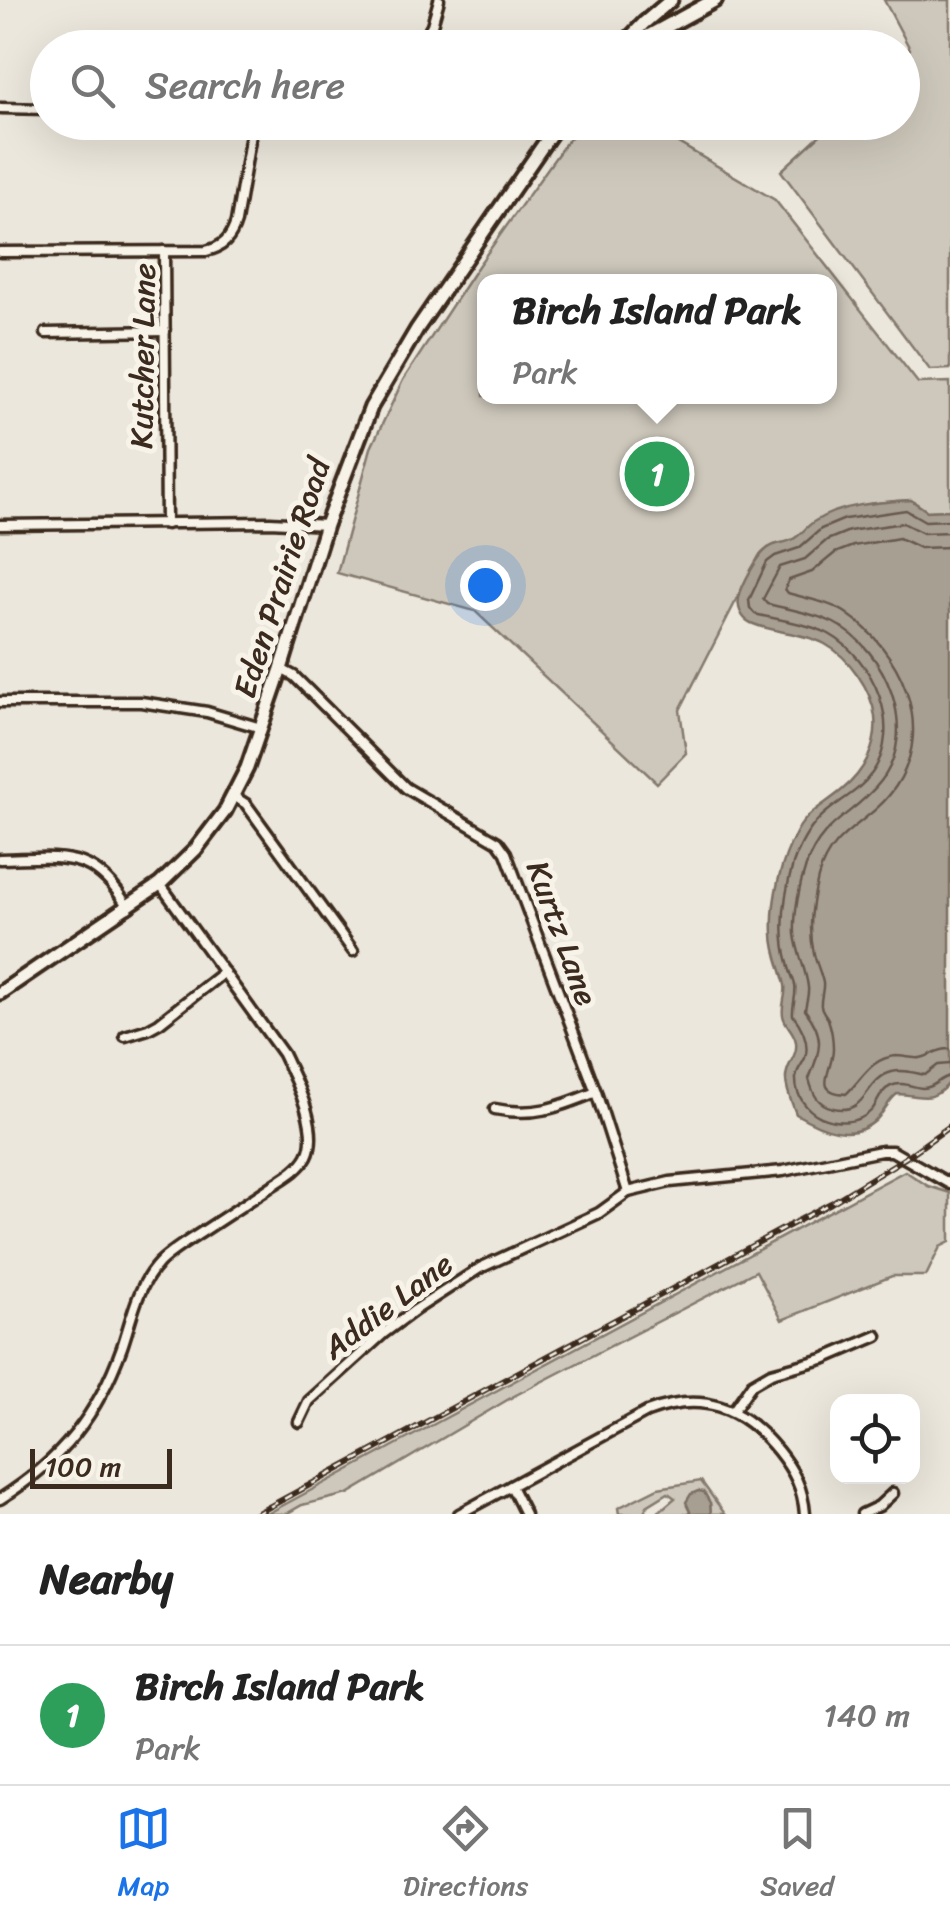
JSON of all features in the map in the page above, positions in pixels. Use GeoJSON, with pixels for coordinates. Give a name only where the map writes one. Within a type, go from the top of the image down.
{"type":"FeatureCollection","features":[{"type":"Feature","properties":{"kind":"main road"},"geometry":{"type":"LineString","coordinates":[[641,30],[670,0]]}},
{"type":"Feature","properties":{"kind":"main road"},"geometry":{"type":"LineString","coordinates":[[658,30],[715,0]]}},
{"type":"Feature","properties":{"kind":"main road","name":"Eden Prairie Road"},"geometry":{"type":"LineString","coordinates":[[0,993],[160,884],[196,849],[234,797],[282,669],[326,526],[371,407],[392,367],[547,140]]}},
{"type":"Feature","properties":{"kind":"street"},"geometry":{"type":"LineString","coordinates":[[429,30],[439,0]]}},
{"type":"Feature","properties":{"kind":"street"},"geometry":{"type":"LineString","coordinates":[[0,108],[30,109]]}},
{"type":"Feature","properties":{"kind":"street","name":"Kutcher Lane"},"geometry":{"type":"LineString","coordinates":[[166,524],[164,251],[206,251],[226,242],[233,233],[250,140]]}},
{"type":"Feature","properties":{"kind":"street"},"geometry":{"type":"LineString","coordinates":[[0,252],[164,251]]}},
{"type":"Feature","properties":{"kind":"street"},"geometry":{"type":"LineString","coordinates":[[46,332],[164,332]]}},
{"type":"Feature","properties":{"kind":"street"},"geometry":{"type":"LineString","coordinates":[[0,525],[270,522],[326,526]]}},
{"type":"Feature","properties":{"kind":"street","name":"Kurtz Lane"},"geometry":{"type":"LineString","coordinates":[[282,669],[294,676],[406,788],[498,842],[506,854],[596,1092],[628,1192]]}},
{"type":"Feature","properties":{"kind":"street"},"geometry":{"type":"LineString","coordinates":[[0,702],[141,702],[207,712],[261,728]]}},
{"type":"Feature","properties":{"kind":"street"},"geometry":{"type":"LineString","coordinates":[[234,797],[246,804],[354,951]]}},
{"type":"Feature","properties":{"kind":"street"},"geometry":{"type":"LineString","coordinates":[[0,859],[56,858],[88,865],[114,885],[128,908]]}},
{"type":"Feature","properties":{"kind":"street"},"geometry":{"type":"LineString","coordinates":[[0,1499],[42,1470],[99,1401],[152,1271],[177,1248],[293,1172],[309,1153],[311,1128],[295,1080],[276,1042],[160,884]]}},
{"type":"Feature","properties":{"kind":"street"},"geometry":{"type":"LineString","coordinates":[[125,1036],[148,1030],[224,972]]}},
{"type":"Feature","properties":{"kind":"street"},"geometry":{"type":"LineString","coordinates":[[494,1109],[540,1112],[596,1092]]}},
{"type":"Feature","properties":{"kind":"street"},"geometry":{"type":"LineString","coordinates":[[628,1192],[670,1182],[783,1172],[881,1151],[892,1151],[950,1184]]}},
{"type":"Feature","properties":{"kind":"street","name":"Addie Lane"},"geometry":{"type":"LineString","coordinates":[[299,1422],[310,1402],[415,1310],[480,1268],[599,1214],[628,1192]]}},
{"type":"Feature","properties":{"kind":"street"},"geometry":{"type":"LineString","coordinates":[[733,1412],[752,1384],[771,1373],[823,1359],[877,1336]]}},
{"type":"Feature","properties":{"kind":"street"},"geometry":{"type":"LineString","coordinates":[[459,1514],[647,1412],[664,1405],[702,1402],[754,1424],[797,1477],[806,1514]]}},
{"type":"Feature","properties":{"kind":"street"},"geometry":{"type":"LineString","coordinates":[[511,1486],[525,1514]]}},
{"type":"Feature","properties":{"kind":"street"},"geometry":{"type":"LineString","coordinates":[[862,1514],[893,1493]]}},
{"type":"Feature","properties":{"kind":"shaded area"},"geometry":{"type":"Polygon","coordinates":[[[884,0],[950,0],[950,369],[930,370],[781,171],[815,140],[920,140],[920,30],[900,30],[884,0]]]}},
{"type":"Feature","properties":{"kind":"shaded area"},"geometry":{"type":"Polygon","coordinates":[[[569,140],[673,140],[775,200],[833,274],[477,274],[477,404],[837,404],[837,279],[918,383],[950,382],[950,510],[927,511],[911,500],[852,508],[818,520],[794,540],[763,552],[680,710],[686,753],[657,783],[475,611],[337,573],[371,448],[403,380],[478,266],[569,140]]]}},
{"type":"Feature","properties":{"kind":"shaded area"},"geometry":{"type":"Polygon","coordinates":[[[905,1171],[928,1186],[950,1193],[950,1242],[940,1247],[926,1276],[892,1276],[782,1320],[756,1271],[514,1396],[348,1494],[302,1505],[286,1514],[267,1514],[905,1171]]]}},
{"type":"Feature","properties":{"kind":"shaded area"},"geometry":{"type":"Polygon","coordinates":[[[701,1481],[725,1514],[711,1514],[710,1503],[687,1506],[691,1514],[656,1514],[675,1498],[668,1493],[647,1506],[643,1514],[619,1514],[618,1508],[658,1488],[701,1481]]]}},
{"type":"Feature","properties":{"kind":"water"},"geometry":{"type":"Polygon","coordinates":[[[911,500],[927,511],[950,510],[950,1082],[931,1096],[897,1094],[868,1126],[837,1131],[796,1114],[788,1091],[787,1072],[796,1042],[783,1015],[785,989],[773,941],[775,894],[791,842],[806,818],[850,783],[863,767],[872,748],[875,717],[864,685],[843,657],[816,640],[748,621],[741,613],[739,598],[761,555],[772,546],[795,538],[815,521],[849,507],[911,500]]]}},
{"type":"Feature","properties":{"kind":"water"},"geometry":{"type":"Polygon","coordinates":[[[698,1491],[704,1492],[711,1514],[691,1514],[686,1502],[698,1491]]]}},
{"type":"Feature","properties":{"kind":"railway"},"geometry":{"type":"LineString","coordinates":[[256,1514],[831,1203],[950,1126]]}},
{"type":"Feature","properties":{"kind":"place","name":"Birch Island Park"},"geometry":{"type":"Point","coordinates":[657,474]}}]}
